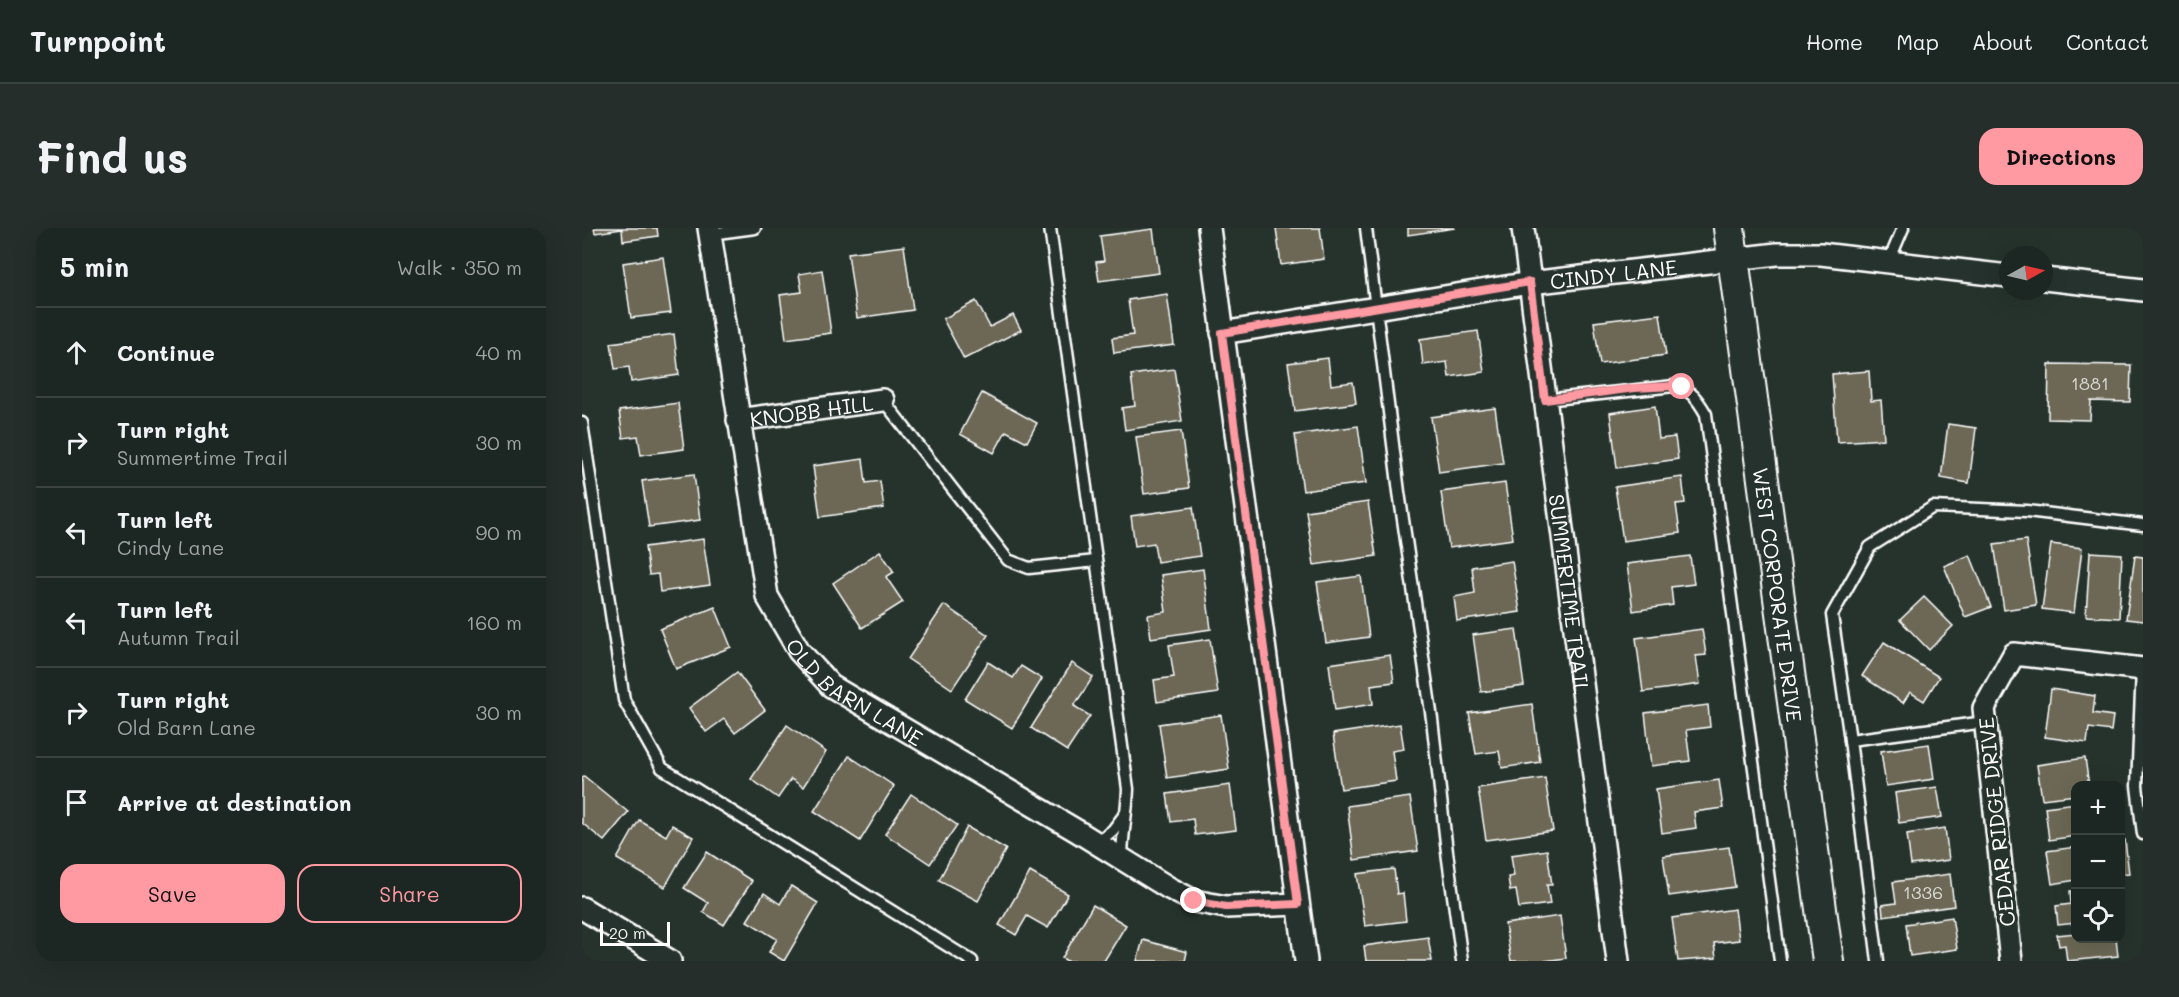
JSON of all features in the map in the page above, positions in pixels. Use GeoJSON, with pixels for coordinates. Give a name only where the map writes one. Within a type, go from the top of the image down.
{"type":"FeatureCollection","features":[{"type":"Feature","properties":{"kind":"street"},"geometry":{"type":"LineString","coordinates":[[1209,228],[1306,961]]}},
{"type":"Feature","properties":{"kind":"street","name":"SUMMERTIME TRAIL"},"geometry":{"type":"LineString","coordinates":[[1523,228],[1618,961]]}},
{"type":"Feature","properties":{"kind":"street","name":"WEST CORPORATE DRIVE"},"geometry":{"type":"LineString","coordinates":[[1729,228],[1828,961]]}},
{"type":"Feature","properties":{"kind":"street","name":"OLD BARN LANE"},"geometry":{"type":"LineString","coordinates":[[710,231],[767,596],[798,651],[831,686],[1194,901],[1226,907],[1298,904]]}},
{"type":"Feature","properties":{"kind":"street","name":"CINDY LANE"},"geometry":{"type":"LineString","coordinates":[[1222,333],[1530,282],[1777,254],[1821,254],[1999,275]]}},
{"type":"Feature","properties":{"kind":"street"},"geometry":{"type":"LineString","coordinates":[[2053,280],[2143,290]]}},
{"type":"Feature","properties":{"kind":"street","name":"KNOBB HILL"},"geometry":{"type":"LineString","coordinates":[[738,420],[883,400]]}},
{"type":"Feature","properties":{"kind":"street","name":"CEDAR RIDGE DRIVE"},"geometry":{"type":"LineString","coordinates":[[2011,961],[1983,708],[2014,654],[2143,669]]}},
{"type":"Feature","properties":{"kind":"street"},"geometry":{"type":"LineString","coordinates":[[582,908],[670,961]]}},
{"type":"Feature","properties":{"kind":"lane"},"geometry":{"type":"LineString","coordinates":[[710,231],[755,228]]}},
{"type":"Feature","properties":{"kind":"lane"},"geometry":{"type":"LineString","coordinates":[[1050,228],[1128,789],[1127,811],[1122,834],[1122,859]]}},
{"type":"Feature","properties":{"kind":"lane"},"geometry":{"type":"LineString","coordinates":[[1366,228],[1462,961]]}},
{"type":"Feature","properties":{"kind":"lane"},"geometry":{"type":"LineString","coordinates":[[1889,261],[1903,228]]}},
{"type":"Feature","properties":{"kind":"lane"},"geometry":{"type":"LineString","coordinates":[[1545,400],[1674,386],[1682,387],[1697,398],[1706,414],[1780,961]]}},
{"type":"Feature","properties":{"kind":"lane"},"geometry":{"type":"LineString","coordinates":[[883,400],[1008,560],[1029,568],[1096,561]]}},
{"type":"Feature","properties":{"kind":"lane"},"geometry":{"type":"LineString","coordinates":[[582,423],[624,700],[662,768],[972,961]]}},
{"type":"Feature","properties":{"kind":"lane"},"geometry":{"type":"LineString","coordinates":[[1878,961],[1832,615],[1870,547],[1933,507],[2027,511],[2143,525]]}},
{"type":"Feature","properties":{"kind":"lane"},"geometry":{"type":"LineString","coordinates":[[2143,669],[2137,786],[2143,834]]}},
{"type":"Feature","properties":{"kind":"lane"},"geometry":{"type":"LineString","coordinates":[[1850,740],[1985,722]]}},
{"type":"Feature","properties":{"kind":"lane"},"geometry":{"type":"LineString","coordinates":[[1097,843],[1113,830],[1127,811]]}},
{"type":"Feature","properties":{"kind":"building"},"geometry":{"type":"Polygon","coordinates":[[[594,228],[657,228],[658,236],[623,241],[622,229],[595,233],[594,228]]]}},
{"type":"Feature","properties":{"kind":"building"},"geometry":{"type":"Polygon","coordinates":[[[1276,228],[1320,228],[1324,259],[1281,265],[1276,228]]]}},
{"type":"Feature","properties":{"kind":"building"},"geometry":{"type":"Polygon","coordinates":[[[1408,228],[1455,228],[1408,235],[1408,228]]]}},
{"type":"Feature","properties":{"kind":"building"},"geometry":{"type":"Polygon","coordinates":[[[1153,229],[1159,273],[1099,281],[1096,262],[1104,261],[1100,236],[1153,229]]]}},
{"type":"Feature","properties":{"kind":"building"},"geometry":{"type":"Polygon","coordinates":[[[904,246],[913,310],[857,318],[848,253],[904,246]]]}},
{"type":"Feature","properties":{"kind":"building"},"geometry":{"type":"Polygon","coordinates":[[[663,257],[671,313],[631,318],[623,263],[663,257]]]}},
{"type":"Feature","properties":{"kind":"building"},"geometry":{"type":"Polygon","coordinates":[[[822,270],[831,333],[786,339],[780,295],[802,292],[799,274],[822,270]]]}},
{"type":"Feature","properties":{"kind":"building"},"geometry":{"type":"Polygon","coordinates":[[[1167,294],[1174,345],[1114,353],[1112,338],[1133,335],[1128,300],[1167,294]]]}},
{"type":"Feature","properties":{"kind":"building"},"geometry":{"type":"Polygon","coordinates":[[[976,301],[990,327],[1013,315],[1021,330],[964,359],[943,319],[976,301]]]}},
{"type":"Feature","properties":{"kind":"building"},"geometry":{"type":"Polygon","coordinates":[[[1660,314],[1666,355],[1600,364],[1594,322],[1660,314]]]}},
{"type":"Feature","properties":{"kind":"building"},"geometry":{"type":"Polygon","coordinates":[[[1478,331],[1484,372],[1449,377],[1447,362],[1423,365],[1420,339],[1478,331]]]}},
{"type":"Feature","properties":{"kind":"building"},"geometry":{"type":"Polygon","coordinates":[[[674,334],[679,375],[631,382],[629,367],[615,369],[611,343],[674,334]]]}},
{"type":"Feature","properties":{"kind":"building"},"geometry":{"type":"Polygon","coordinates":[[[1328,358],[1331,385],[1353,382],[1356,403],[1295,411],[1288,363],[1328,358]]]}},
{"type":"Feature","properties":{"kind":"building"},"geometry":{"type":"Polygon","coordinates":[[[2049,364],[2131,365],[2130,402],[2091,401],[2090,420],[2048,419],[2049,364]]]}},
{"type":"Feature","properties":{"kind":"building"},"geometry":{"type":"Polygon","coordinates":[[[1174,369],[1182,421],[1125,430],[1122,408],[1135,406],[1131,375],[1174,369]]]}},
{"type":"Feature","properties":{"kind":"building"},"geometry":{"type":"Polygon","coordinates":[[[1869,371],[1871,401],[1881,400],[1884,439],[1837,442],[1832,374],[1869,371]]]}},
{"type":"Feature","properties":{"kind":"building"},"geometry":{"type":"Polygon","coordinates":[[[982,393],[1037,423],[1027,442],[1006,431],[994,453],[960,434],[982,393]]]}},
{"type":"Feature","properties":{"kind":"building"},"geometry":{"type":"Polygon","coordinates":[[[678,403],[684,449],[641,455],[638,436],[623,438],[619,411],[678,403]]]}},
{"type":"Feature","properties":{"kind":"building"},"geometry":{"type":"Polygon","coordinates":[[[1655,406],[1659,439],[1675,437],[1678,459],[1617,468],[1610,413],[1655,406]]]}},
{"type":"Feature","properties":{"kind":"building"},"geometry":{"type":"Polygon","coordinates":[[[1495,408],[1503,463],[1439,472],[1431,417],[1495,408]]]}},
{"type":"Feature","properties":{"kind":"building"},"geometry":{"type":"Polygon","coordinates":[[[1948,424],[1976,428],[1969,483],[1941,478],[1948,424]]]}},
{"type":"Feature","properties":{"kind":"building"},"geometry":{"type":"Polygon","coordinates":[[[1358,426],[1366,483],[1303,491],[1295,435],[1358,426]]]}},
{"type":"Feature","properties":{"kind":"building"},"geometry":{"type":"Polygon","coordinates":[[[1181,431],[1189,488],[1144,494],[1136,437],[1181,431]]]}},
{"type":"Feature","properties":{"kind":"building"},"geometry":{"type":"Polygon","coordinates":[[[863,459],[866,483],[880,481],[884,508],[820,517],[813,466],[863,459]]]}},
{"type":"Feature","properties":{"kind":"building"},"geometry":{"type":"Polygon","coordinates":[[[694,474],[700,520],[649,527],[642,481],[694,474]]]}},
{"type":"Feature","properties":{"kind":"building"},"geometry":{"type":"Polygon","coordinates":[[[1682,477],[1685,503],[1676,504],[1680,533],[1623,541],[1615,487],[1682,477]]]}},
{"type":"Feature","properties":{"kind":"building"},"geometry":{"type":"Polygon","coordinates":[[[1505,483],[1513,539],[1449,548],[1441,492],[1505,483]]]}},
{"type":"Feature","properties":{"kind":"building"},"geometry":{"type":"Polygon","coordinates":[[[1368,502],[1376,556],[1314,565],[1306,511],[1368,502]]]}},
{"type":"Feature","properties":{"kind":"building"},"geometry":{"type":"Polygon","coordinates":[[[1193,507],[1200,556],[1157,562],[1154,543],[1135,546],[1131,516],[1193,507]]]}},
{"type":"Feature","properties":{"kind":"building"},"geometry":{"type":"Polygon","coordinates":[[[703,539],[710,585],[660,592],[658,574],[649,575],[645,547],[703,539]]]}},
{"type":"Feature","properties":{"kind":"building"},"geometry":{"type":"Polygon","coordinates":[[[2026,540],[2036,605],[2004,610],[1994,544],[2026,540]]]}},
{"type":"Feature","properties":{"kind":"building"},"geometry":{"type":"Polygon","coordinates":[[[2051,544],[2082,548],[2074,613],[2042,609],[2051,544]]]}},
{"type":"Feature","properties":{"kind":"building"},"geometry":{"type":"Polygon","coordinates":[[[880,551],[894,572],[886,577],[903,602],[862,628],[833,583],[880,551]]]}},
{"type":"Feature","properties":{"kind":"building"},"geometry":{"type":"Polygon","coordinates":[[[2090,552],[2122,554],[2119,618],[2086,616],[2090,552]]]}},
{"type":"Feature","properties":{"kind":"building"},"geometry":{"type":"Polygon","coordinates":[[[1970,555],[1991,607],[1965,617],[1944,566],[1970,555]]]}},
{"type":"Feature","properties":{"kind":"building"},"geometry":{"type":"Polygon","coordinates":[[[1690,556],[1694,584],[1671,587],[1673,605],[1633,611],[1627,564],[1690,556]]]}},
{"type":"Feature","properties":{"kind":"building"},"geometry":{"type":"Polygon","coordinates":[[[2135,556],[2143,557],[2143,621],[2126,619],[2135,556]]]}},
{"type":"Feature","properties":{"kind":"building"},"geometry":{"type":"Polygon","coordinates":[[[1512,561],[1520,612],[1457,621],[1454,597],[1475,593],[1472,567],[1512,561]]]}},
{"type":"Feature","properties":{"kind":"building"},"geometry":{"type":"Polygon","coordinates":[[[1203,569],[1211,629],[1151,638],[1148,615],[1166,612],[1161,575],[1203,569]]]}},
{"type":"Feature","properties":{"kind":"building"},"geometry":{"type":"Polygon","coordinates":[[[1361,576],[1369,637],[1326,643],[1317,582],[1361,576]]]}},
{"type":"Feature","properties":{"kind":"building"},"geometry":{"type":"Polygon","coordinates":[[[1924,597],[1953,626],[1929,650],[1900,620],[1924,597]]]}},
{"type":"Feature","properties":{"kind":"building"},"geometry":{"type":"Polygon","coordinates":[[[944,605],[988,635],[952,689],[908,659],[944,605]]]}},
{"type":"Feature","properties":{"kind":"building"},"geometry":{"type":"Polygon","coordinates":[[[715,607],[731,647],[676,669],[660,629],[715,607]]]}},
{"type":"Feature","properties":{"kind":"building"},"geometry":{"type":"Polygon","coordinates":[[[1516,629],[1524,686],[1481,692],[1473,635],[1516,629]]]}},
{"type":"Feature","properties":{"kind":"building"},"geometry":{"type":"Polygon","coordinates":[[[1702,629],[1706,655],[1696,656],[1700,684],[1643,692],[1636,638],[1702,629]]]}},
{"type":"Feature","properties":{"kind":"building"},"geometry":{"type":"Polygon","coordinates":[[[1210,639],[1218,693],[1157,702],[1154,680],[1174,677],[1169,645],[1210,639]]]}},
{"type":"Feature","properties":{"kind":"building"},"geometry":{"type":"Polygon","coordinates":[[[1884,642],[1939,677],[1924,701],[1910,692],[1903,703],[1862,676],[1884,642]]]}},
{"type":"Feature","properties":{"kind":"building"},"geometry":{"type":"Polygon","coordinates":[[[1390,655],[1394,682],[1371,685],[1373,704],[1335,710],[1329,664],[1390,655]]]}},
{"type":"Feature","properties":{"kind":"building"},"geometry":{"type":"Polygon","coordinates":[[[988,662],[1013,678],[1021,666],[1042,679],[1012,728],[965,699],[988,662]]]}},
{"type":"Feature","properties":{"kind":"building"},"geometry":{"type":"Polygon","coordinates":[[[1072,663],[1093,677],[1074,706],[1090,716],[1067,751],[1031,728],[1072,663]]]}},
{"type":"Feature","properties":{"kind":"building"},"geometry":{"type":"Polygon","coordinates":[[[737,672],[765,710],[735,733],[724,719],[706,732],[689,708],[737,672]]]}},
{"type":"Feature","properties":{"kind":"building"},"geometry":{"type":"Polygon","coordinates":[[[2051,689],[2095,696],[2093,713],[2113,716],[2111,731],[2089,728],[2087,743],[2045,737],[2051,689]]]}},
{"type":"Feature","properties":{"kind":"building"},"geometry":{"type":"Polygon","coordinates":[[[1532,704],[1540,762],[1502,768],[1499,751],[1476,754],[1469,713],[1532,704]]]}},
{"type":"Feature","properties":{"kind":"building"},"geometry":{"type":"Polygon","coordinates":[[[1708,705],[1710,727],[1686,730],[1690,761],[1651,766],[1645,713],[1708,705]]]}},
{"type":"Feature","properties":{"kind":"building"},"geometry":{"type":"Polygon","coordinates":[[[1221,715],[1229,769],[1167,778],[1159,724],[1221,715]]]}},
{"type":"Feature","properties":{"kind":"building"},"geometry":{"type":"Polygon","coordinates":[[[1400,724],[1404,749],[1392,751],[1396,781],[1341,789],[1333,734],[1400,724]]]}},
{"type":"Feature","properties":{"kind":"building"},"geometry":{"type":"Polygon","coordinates":[[[787,725],[826,752],[803,787],[791,779],[778,798],[751,779],[787,725]]]}},
{"type":"Feature","properties":{"kind":"building"},"geometry":{"type":"Polygon","coordinates":[[[1929,744],[1934,779],[1886,786],[1881,751],[1929,744]]]}},
{"type":"Feature","properties":{"kind":"building"},"geometry":{"type":"Polygon","coordinates":[[[849,756],[894,786],[860,841],[814,811],[849,756]]]}},
{"type":"Feature","properties":{"kind":"building"},"geometry":{"type":"Polygon","coordinates":[[[2085,758],[2088,781],[2071,781],[2071,796],[2042,799],[2037,765],[2085,758]]]}},
{"type":"Feature","properties":{"kind":"building"},"geometry":{"type":"Polygon","coordinates":[[[584,776],[628,812],[604,841],[582,823],[582,779],[584,776]]]}},
{"type":"Feature","properties":{"kind":"building"},"geometry":{"type":"Polygon","coordinates":[[[1545,778],[1553,831],[1486,840],[1478,788],[1545,778]]]}},
{"type":"Feature","properties":{"kind":"building"},"geometry":{"type":"Polygon","coordinates":[[[1719,780],[1723,808],[1694,812],[1696,828],[1662,833],[1656,789],[1719,780]]]}},
{"type":"Feature","properties":{"kind":"building"},"geometry":{"type":"Polygon","coordinates":[[[1230,785],[1236,830],[1195,835],[1193,819],[1171,822],[1167,794],[1230,785]]]}},
{"type":"Feature","properties":{"kind":"building"},"geometry":{"type":"Polygon","coordinates":[[[1937,787],[1942,817],[1899,823],[1895,793],[1937,787]]]}},
{"type":"Feature","properties":{"kind":"building"},"geometry":{"type":"Polygon","coordinates":[[[911,794],[957,825],[930,864],[885,834],[911,794]]]}},
{"type":"Feature","properties":{"kind":"building"},"geometry":{"type":"Polygon","coordinates":[[[1410,797],[1418,851],[1354,860],[1347,806],[1410,797]]]}},
{"type":"Feature","properties":{"kind":"building"},"geometry":{"type":"Polygon","coordinates":[[[2071,804],[2071,837],[2049,840],[2045,807],[2071,804]]]}},
{"type":"Feature","properties":{"kind":"building"},"geometry":{"type":"Polygon","coordinates":[[[639,820],[666,836],[672,825],[693,837],[665,887],[617,859],[639,820]]]}},
{"type":"Feature","properties":{"kind":"building"},"geometry":{"type":"Polygon","coordinates":[[[967,827],[1006,849],[978,901],[939,880],[967,827]]]}},
{"type":"Feature","properties":{"kind":"building"},"geometry":{"type":"Polygon","coordinates":[[[1945,828],[1949,860],[1911,865],[1907,834],[1945,828]]]}},
{"type":"Feature","properties":{"kind":"building"},"geometry":{"type":"Polygon","coordinates":[[[2125,840],[2129,873],[2125,873],[2125,840]]]}},
{"type":"Feature","properties":{"kind":"building"},"geometry":{"type":"Polygon","coordinates":[[[1729,847],[1735,887],[1669,896],[1663,856],[1729,847]]]}},
{"type":"Feature","properties":{"kind":"building"},"geometry":{"type":"Polygon","coordinates":[[[2071,848],[2071,881],[2052,884],[2047,851],[2071,848]]]}},
{"type":"Feature","properties":{"kind":"building"},"geometry":{"type":"Polygon","coordinates":[[[1547,850],[1552,885],[1547,885],[1550,904],[1519,908],[1516,890],[1510,891],[1508,877],[1514,876],[1511,855],[1547,850]]]}},
{"type":"Feature","properties":{"kind":"building"},"geometry":{"type":"Polygon","coordinates":[[[707,852],[752,881],[724,925],[703,912],[708,903],[684,888],[707,852]]]}},
{"type":"Feature","properties":{"kind":"building"},"geometry":{"type":"Polygon","coordinates":[[[1394,869],[1397,894],[1403,893],[1406,921],[1365,926],[1357,874],[1394,869]]]}},
{"type":"Feature","properties":{"kind":"building"},"geometry":{"type":"Polygon","coordinates":[[[1030,872],[1068,894],[1048,928],[1027,916],[1016,935],[999,925],[1030,872]]]}},
{"type":"Feature","properties":{"kind":"building"},"geometry":{"type":"Polygon","coordinates":[[[1950,874],[1954,906],[1883,916],[1882,905],[1896,903],[1893,882],[1950,874]]]}},
{"type":"Feature","properties":{"kind":"building"},"geometry":{"type":"Polygon","coordinates":[[[791,886],[818,903],[784,961],[769,952],[777,939],[747,921],[764,893],[780,904],[791,886]]]}},
{"type":"Feature","properties":{"kind":"building"},"geometry":{"type":"Polygon","coordinates":[[[2071,904],[2071,924],[2058,925],[2056,906],[2071,904]]]}},
{"type":"Feature","properties":{"kind":"building"},"geometry":{"type":"Polygon","coordinates":[[[1093,905],[1126,925],[1104,961],[1067,961],[1062,958],[1093,905]]]}},
{"type":"Feature","properties":{"kind":"building"},"geometry":{"type":"Polygon","coordinates":[[[1735,909],[1739,940],[1714,943],[1716,958],[1678,961],[1672,918],[1735,909]]]}},
{"type":"Feature","properties":{"kind":"building"},"geometry":{"type":"Polygon","coordinates":[[[1560,916],[1566,958],[1511,961],[1505,924],[1560,916]]]}},
{"type":"Feature","properties":{"kind":"building"},"geometry":{"type":"Polygon","coordinates":[[[1952,917],[1957,949],[1910,956],[1906,924],[1952,917]]]}},
{"type":"Feature","properties":{"kind":"building"},"geometry":{"type":"Polygon","coordinates":[[[2071,934],[2071,943],[2117,943],[2118,956],[2067,961],[2065,945],[2059,946],[2057,935],[2071,934]]]}},
{"type":"Feature","properties":{"kind":"building"},"geometry":{"type":"Polygon","coordinates":[[[1428,937],[1432,961],[1366,961],[1364,946],[1428,937]]]}},
{"type":"Feature","properties":{"kind":"building"},"geometry":{"type":"Polygon","coordinates":[[[1143,940],[1187,952],[1185,961],[1137,961],[1143,940]]]}},
{"type":"Feature","properties":{"kind":"route"},"geometry":{"type":"LineString","coordinates":[[1194,901],[1226,907],[1298,904],[1222,333],[1530,282],[1545,400],[1635,388],[1682,387]]}}]}
